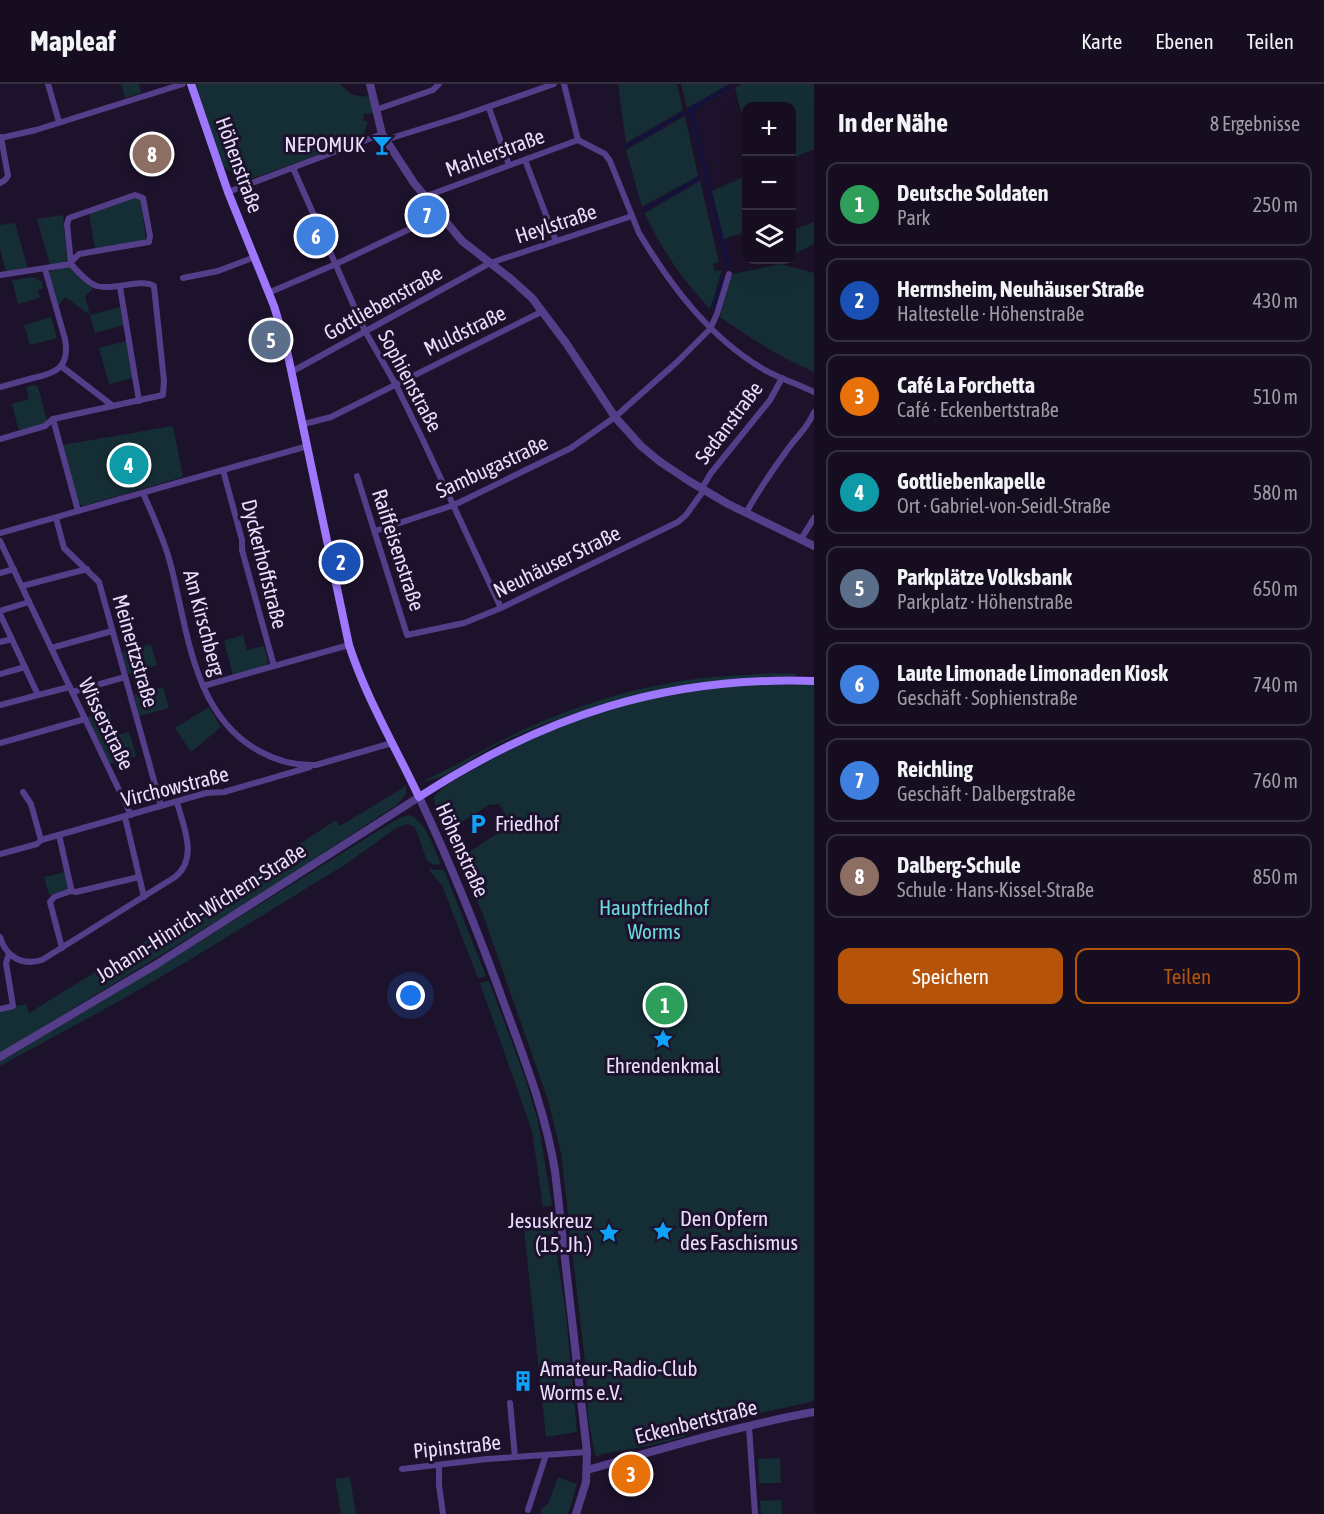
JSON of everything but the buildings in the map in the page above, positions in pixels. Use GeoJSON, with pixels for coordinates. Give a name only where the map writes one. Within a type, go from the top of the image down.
{"type":"FeatureCollection","features":[{"type":"Feature","properties":{"kind":"main road","name":"Höhenstraße"},"geometry":{"type":"LineString","coordinates":[[191,84],[228,192],[268,293],[293,371],[350,645],[366,690],[419,797]]}},
{"type":"Feature","properties":{"kind":"main road"},"geometry":{"type":"LineString","coordinates":[[419,797],[477,762],[523,738],[560,722],[618,702],[684,688],[726,683],[760,680],[814,681]]}},
{"type":"Feature","properties":{"kind":"street"},"geometry":{"type":"LineString","coordinates":[[48,84],[59,122]]}},
{"type":"Feature","properties":{"kind":"street"},"geometry":{"type":"LineString","coordinates":[[0,183],[8,176],[1,138],[183,84]]}},
{"type":"Feature","properties":{"kind":"street"},"geometry":{"type":"LineString","coordinates":[[370,84],[384,137],[424,196],[462,241],[524,290],[543,311],[615,417],[650,454],[703,489],[814,546]]}},
{"type":"Feature","properties":{"kind":"street"},"geometry":{"type":"LineString","coordinates":[[378,109],[433,90],[439,84]]}},
{"type":"Feature","properties":{"kind":"street"},"geometry":{"type":"LineString","coordinates":[[228,192],[384,137],[489,108],[554,84]]}},
{"type":"Feature","properties":{"kind":"street"},"geometry":{"type":"LineString","coordinates":[[564,84],[578,140],[608,157],[639,233],[656,261],[710,329],[754,362],[814,392]]}},
{"type":"Feature","properties":{"kind":"street"},"geometry":{"type":"LineString","coordinates":[[489,108],[509,165]]}},
{"type":"Feature","properties":{"kind":"street","name":"Mahlerstraße"},"geometry":{"type":"LineString","coordinates":[[424,196],[578,140]]}},
{"type":"Feature","properties":{"kind":"street"},"geometry":{"type":"LineString","coordinates":[[525,160],[556,241]]}},
{"type":"Feature","properties":{"kind":"street","name":"Sophienstraße"},"geometry":{"type":"LineString","coordinates":[[293,168],[365,332],[396,385],[501,608]]}},
{"type":"Feature","properties":{"kind":"street"},"geometry":{"type":"LineString","coordinates":[[0,275],[45,269],[71,263],[79,254],[149,242],[150,236],[143,198],[135,195],[71,216],[67,224],[71,263],[96,286],[149,284],[155,288],[165,392],[162,396],[53,419],[45,426],[0,439]]}},
{"type":"Feature","properties":{"kind":"street"},"geometry":{"type":"LineString","coordinates":[[268,293],[336,264],[439,215]]}},
{"type":"Feature","properties":{"kind":"street","name":"Heylstraße"},"geometry":{"type":"LineString","coordinates":[[490,263],[632,216]]}},
{"type":"Feature","properties":{"kind":"street"},"geometry":{"type":"LineString","coordinates":[[183,278],[218,271],[255,257]]}},
{"type":"Feature","properties":{"kind":"street","name":"Gottliebenstraße"},"geometry":{"type":"LineString","coordinates":[[293,371],[490,263]]}},
{"type":"Feature","properties":{"kind":"street"},"geometry":{"type":"LineString","coordinates":[[0,387],[48,375],[61,366],[66,357],[66,344],[45,269]]}},
{"type":"Feature","properties":{"kind":"street"},"geometry":{"type":"LineString","coordinates":[[710,329],[729,274]]}},
{"type":"Feature","properties":{"kind":"street"},"geometry":{"type":"LineString","coordinates":[[120,286],[139,401]]}},
{"type":"Feature","properties":{"kind":"street","name":"Muldstraße"},"geometry":{"type":"LineString","coordinates":[[304,424],[331,417],[543,311]]}},
{"type":"Feature","properties":{"kind":"street","name":"Sambugastraße"},"geometry":{"type":"LineString","coordinates":[[375,531],[454,505],[571,448],[615,417],[710,329]]}},
{"type":"Feature","properties":{"kind":"street"},"geometry":{"type":"LineString","coordinates":[[61,366],[113,406]]}},
{"type":"Feature","properties":{"kind":"street","name":"Sedanstraße"},"geometry":{"type":"LineString","coordinates":[[703,489],[711,473],[770,400],[782,378]]}},
{"type":"Feature","properties":{"kind":"street"},"geometry":{"type":"LineString","coordinates":[[746,513],[759,490],[800,432],[807,428],[814,412]]}},
{"type":"Feature","properties":{"kind":"street"},"geometry":{"type":"LineString","coordinates":[[53,419],[78,511]]}},
{"type":"Feature","properties":{"kind":"street"},"geometry":{"type":"LineString","coordinates":[[0,533],[309,446]]}},
{"type":"Feature","properties":{"kind":"street","name":"Dyckerhoffstraße"},"geometry":{"type":"LineString","coordinates":[[223,470],[274,666]]}},
{"type":"Feature","properties":{"kind":"street","name":"Raiffeisenstraße"},"geometry":{"type":"LineString","coordinates":[[357,476],[407,635]]}},
{"type":"Feature","properties":{"kind":"street","name":"Neuhäuser Straße"},"geometry":{"type":"LineString","coordinates":[[407,635],[464,623],[501,608],[678,522],[686,515],[703,489]]}},
{"type":"Feature","properties":{"kind":"street","name":"Am Kirschberg"},"geometry":{"type":"LineString","coordinates":[[143,493],[170,563],[189,645],[203,686],[220,717],[244,742],[284,762],[316,765],[392,743]]}},
{"type":"Feature","properties":{"kind":"street","name":"Meinertzstraße"},"geometry":{"type":"LineString","coordinates":[[56,518],[64,548],[99,582],[161,806]]}},
{"type":"Feature","properties":{"kind":"street"},"geometry":{"type":"LineString","coordinates":[[801,540],[814,518]]}},
{"type":"Feature","properties":{"kind":"street","name":"Wisserstraße"},"geometry":{"type":"LineString","coordinates":[[0,541],[85,719],[128,816],[144,897]]}},
{"type":"Feature","properties":{"kind":"street"},"geometry":{"type":"LineString","coordinates":[[0,573],[14,569]]}},
{"type":"Feature","properties":{"kind":"street"},"geometry":{"type":"LineString","coordinates":[[22,586],[87,569]]}},
{"type":"Feature","properties":{"kind":"street"},"geometry":{"type":"LineString","coordinates":[[29,602],[0,612],[38,695]]}},
{"type":"Feature","properties":{"kind":"street"},"geometry":{"type":"LineString","coordinates":[[51,648],[112,631]]}},
{"type":"Feature","properties":{"kind":"street"},"geometry":{"type":"LineString","coordinates":[[0,642],[12,639]]}},
{"type":"Feature","properties":{"kind":"street"},"geometry":{"type":"LineString","coordinates":[[203,686],[350,645]]}},
{"type":"Feature","properties":{"kind":"street"},"geometry":{"type":"LineString","coordinates":[[0,674],[25,667]]}},
{"type":"Feature","properties":{"kind":"street"},"geometry":{"type":"LineString","coordinates":[[0,705],[125,677]]}},
{"type":"Feature","properties":{"kind":"street"},"geometry":{"type":"LineString","coordinates":[[0,743],[85,719]]}},
{"type":"Feature","properties":{"kind":"street","name":"Virchowstraße"},"geometry":{"type":"LineString","coordinates":[[0,854],[206,793],[224,792],[316,765]]}},
{"type":"Feature","properties":{"kind":"street"},"geometry":{"type":"LineString","coordinates":[[22,792],[31,804],[41,840]]}},
{"type":"Feature","properties":{"kind":"street","name":"Johann-Hinrich-Wichern-Straße"},"geometry":{"type":"LineString","coordinates":[[0,1058],[157,964],[419,797]]}},
{"type":"Feature","properties":{"kind":"street","name":"Höhenstraße"},"geometry":{"type":"LineString","coordinates":[[419,797],[453,871],[488,957],[531,1075],[546,1126],[555,1172],[587,1452],[586,1482],[576,1514]]}},
{"type":"Feature","properties":{"kind":"street"},"geometry":{"type":"LineString","coordinates":[[0,937],[2,945],[9,954],[21,961],[35,962],[62,948],[179,874],[187,861],[188,848],[177,802]]}},
{"type":"Feature","properties":{"kind":"street"},"geometry":{"type":"LineString","coordinates":[[59,835],[71,891]]}},
{"type":"Feature","properties":{"kind":"street"},"geometry":{"type":"LineString","coordinates":[[62,948],[50,902],[54,897],[71,891],[76,892],[140,877]]}},
{"type":"Feature","properties":{"kind":"street"},"geometry":{"type":"LineString","coordinates":[[0,1009],[14,1006],[6,963],[9,954]]}},
{"type":"Feature","properties":{"kind":"street","name":"Pipinstraße"},"geometry":{"type":"LineString","coordinates":[[510,1403],[515,1457]]}},
{"type":"Feature","properties":{"kind":"street","name":"Eckenbertstraße"},"geometry":{"type":"LineString","coordinates":[[587,1470],[637,1455],[814,1412]]}},
{"type":"Feature","properties":{"kind":"street"},"geometry":{"type":"LineString","coordinates":[[749,1427],[755,1514]]}},
{"type":"Feature","properties":{"kind":"street","name":"Pipinstraße"},"geometry":{"type":"LineString","coordinates":[[402,1469],[587,1452]]}},
{"type":"Feature","properties":{"kind":"street"},"geometry":{"type":"LineString","coordinates":[[528,1510],[546,1455]]}},
{"type":"Feature","properties":{"kind":"street"},"geometry":{"type":"LineString","coordinates":[[439,1465],[443,1514]]}},
{"type":"Feature","properties":{"kind":"green space"},"geometry":{"type":"Polygon","coordinates":[[[121,84],[139,84],[141,93],[125,98],[121,84]]]}},
{"type":"Feature","properties":{"kind":"green space"},"geometry":{"type":"Polygon","coordinates":[[[195,84],[339,84],[353,95],[370,97],[373,113],[363,114],[364,121],[368,121],[364,134],[359,140],[254,178],[236,176],[223,166],[195,84]]]}},
{"type":"Feature","properties":{"kind":"green space"},"geometry":{"type":"Polygon","coordinates":[[[618,84],[677,84],[683,110],[626,143],[618,84]]]}},
{"type":"Feature","properties":{"kind":"green space"},"geometry":{"type":"Polygon","coordinates":[[[681,84],[729,84],[687,108],[681,84]]]}},
{"type":"Feature","properties":{"kind":"green space"},"geometry":{"type":"Polygon","coordinates":[[[742,84],[814,84],[814,149],[796,157],[796,102],[742,102],[742,115],[735,88],[742,84]]]}},
{"type":"Feature","properties":{"kind":"green space"},"geometry":{"type":"Polygon","coordinates":[[[685,116],[698,176],[642,207],[626,150],[685,116]]]}},
{"type":"Feature","properties":{"kind":"green space"},"geometry":{"type":"Polygon","coordinates":[[[742,178],[742,233],[724,239],[712,191],[742,178]]]}},
{"type":"Feature","properties":{"kind":"green space"},"geometry":{"type":"Polygon","coordinates":[[[700,181],[719,262],[713,264],[715,271],[721,270],[710,309],[673,264],[645,213],[700,181]]]}},
{"type":"Feature","properties":{"kind":"green space"},"geometry":{"type":"Polygon","coordinates":[[[135,198],[141,200],[146,239],[95,249],[89,213],[135,198]]]}},
{"type":"Feature","properties":{"kind":"green space"},"geometry":{"type":"Polygon","coordinates":[[[63,215],[67,260],[64,263],[50,265],[37,219],[63,215]]]}},
{"type":"Feature","properties":{"kind":"green space"},"geometry":{"type":"Polygon","coordinates":[[[814,222],[814,244],[796,253],[796,229],[814,222]]]}},
{"type":"Feature","properties":{"kind":"green space"},"geometry":{"type":"Polygon","coordinates":[[[15,223],[28,269],[6,272],[0,249],[0,225],[15,223]]]}},
{"type":"Feature","properties":{"kind":"green space"},"geometry":{"type":"Polygon","coordinates":[[[780,264],[814,273],[814,372],[766,347],[720,317],[733,274],[780,264]]]}},
{"type":"Feature","properties":{"kind":"green space"},"geometry":{"type":"Polygon","coordinates":[[[67,267],[93,288],[85,297],[90,315],[65,297],[58,306],[49,273],[67,267]]]}},
{"type":"Feature","properties":{"kind":"green space"},"geometry":{"type":"Polygon","coordinates":[[[34,277],[42,282],[43,288],[38,290],[40,298],[18,304],[12,280],[34,277]]]}},
{"type":"Feature","properties":{"kind":"green space"},"geometry":{"type":"Polygon","coordinates":[[[120,307],[124,325],[95,333],[90,315],[120,307]]]}},
{"type":"Feature","properties":{"kind":"green space"},"geometry":{"type":"Polygon","coordinates":[[[51,317],[57,338],[30,345],[24,325],[51,317]]]}},
{"type":"Feature","properties":{"kind":"green space"},"geometry":{"type":"Polygon","coordinates":[[[126,341],[133,378],[109,384],[99,348],[126,341]]]}},
{"type":"Feature","properties":{"kind":"green space"},"geometry":{"type":"Polygon","coordinates":[[[34,385],[38,387],[47,420],[45,424],[22,430],[18,428],[12,404],[29,399],[26,387],[34,385]]]}},
{"type":"Feature","properties":{"kind":"green space"},"geometry":{"type":"Polygon","coordinates":[[[173,426],[183,477],[83,506],[77,503],[62,445],[173,426]]]}},
{"type":"Feature","properties":{"kind":"green space"},"geometry":{"type":"Polygon","coordinates":[[[243,635],[247,650],[264,646],[268,662],[266,666],[233,675],[224,641],[243,635]]]}},
{"type":"Feature","properties":{"kind":"green space"},"geometry":{"type":"Polygon","coordinates":[[[151,644],[157,665],[128,674],[122,652],[151,644]]]}},
{"type":"Feature","properties":{"kind":"green space"},"geometry":{"type":"Polygon","coordinates":[[[772,673],[797,674],[796,676],[694,684],[660,690],[595,707],[519,735],[485,751],[439,778],[424,781],[524,729],[560,714],[632,691],[708,678],[772,673]]]}},
{"type":"Feature","properties":{"kind":"green space","name":"Hauptfriedhof Worms"},"geometry":{"type":"Polygon","coordinates":[[[742,685],[814,685],[814,1401],[743,1417],[743,1419],[685,1434],[685,1437],[602,1454],[598,1457],[595,1455],[588,1418],[587,1379],[561,1153],[548,1100],[482,912],[459,859],[511,824],[499,804],[489,805],[447,831],[435,805],[434,797],[449,783],[500,755],[588,716],[655,697],[742,685]]]}},
{"type":"Feature","properties":{"kind":"green space"},"geometry":{"type":"Polygon","coordinates":[[[163,687],[169,708],[139,716],[134,695],[163,687]]]}},
{"type":"Feature","properties":{"kind":"green space"},"geometry":{"type":"Polygon","coordinates":[[[209,707],[221,727],[191,752],[175,728],[209,707]]]}},
{"type":"Feature","properties":{"kind":"green space"},"geometry":{"type":"Polygon","coordinates":[[[109,710],[116,735],[129,732],[136,756],[109,764],[87,717],[109,710]]]}},
{"type":"Feature","properties":{"kind":"green space"},"geometry":{"type":"Polygon","coordinates":[[[406,786],[406,794],[398,804],[266,891],[0,1053],[0,1009],[26,1004],[29,1013],[249,877],[336,820],[340,826],[406,786]]]}},
{"type":"Feature","properties":{"kind":"green space"},"geometry":{"type":"Polygon","coordinates":[[[409,815],[425,829],[441,864],[434,865],[427,861],[415,827],[407,824],[396,828],[346,864],[191,959],[0,1066],[0,1062],[146,975],[381,829],[409,815]]]}},
{"type":"Feature","properties":{"kind":"green space"},"geometry":{"type":"Polygon","coordinates":[[[428,869],[444,870],[486,976],[478,978],[442,885],[428,869]]]}},
{"type":"Feature","properties":{"kind":"green space"},"geometry":{"type":"Polygon","coordinates":[[[65,872],[69,887],[66,891],[49,895],[44,877],[65,872]]]}},
{"type":"Feature","properties":{"kind":"green space"},"geometry":{"type":"Polygon","coordinates":[[[489,981],[524,1075],[538,1121],[552,1205],[543,1207],[532,1131],[480,983],[489,981]]]}},
{"type":"Feature","properties":{"kind":"green space"},"geometry":{"type":"Polygon","coordinates":[[[551,1217],[566,1314],[577,1432],[546,1437],[523,1219],[551,1217]]]}},
{"type":"Feature","properties":{"kind":"green space"},"geometry":{"type":"Polygon","coordinates":[[[780,1458],[781,1483],[759,1483],[758,1459],[780,1458]]]}},
{"type":"Feature","properties":{"kind":"green space"},"geometry":{"type":"Polygon","coordinates":[[[350,1477],[356,1514],[341,1514],[335,1479],[350,1477]]]}},
{"type":"Feature","properties":{"kind":"green space"},"geometry":{"type":"Polygon","coordinates":[[[558,1477],[577,1484],[568,1514],[541,1514],[541,1509],[548,1504],[558,1477]]]}},
{"type":"Feature","properties":{"kind":"green space"},"geometry":{"type":"Polygon","coordinates":[[[781,1500],[782,1514],[761,1514],[760,1501],[781,1500]]]}},
{"type":"Feature","properties":{"kind":"waterway"},"geometry":{"type":"LineString","coordinates":[[688,111],[729,87]]}},
{"type":"Feature","properties":{"kind":"waterway"},"geometry":{"type":"LineString","coordinates":[[692,108],[728,266]]}},
{"type":"Feature","properties":{"kind":"waterway"},"geometry":{"type":"LineString","coordinates":[[626,146],[684,113]]}},
{"type":"Feature","properties":{"kind":"waterway"},"geometry":{"type":"LineString","coordinates":[[644,210],[699,178]]}},
{"type":"Feature","properties":{"kind":"waterway"},"geometry":{"type":"LineString","coordinates":[[714,307],[723,278]]}},
{"type":"Feature","properties":{"kind":"place","name":"NEPOMUK"},"geometry":{"type":"Point","coordinates":[382,145]}},
{"type":"Feature","properties":{"kind":"place","name":"Dalberg-Schule"},"geometry":{"type":"Point","coordinates":[152,154]}},
{"type":"Feature","properties":{"kind":"place","name":"Reichling"},"geometry":{"type":"Point","coordinates":[427,215]}},
{"type":"Feature","properties":{"kind":"place","name":"Laute Limonade Limonaden Kiosk"},"geometry":{"type":"Point","coordinates":[316,236]}},
{"type":"Feature","properties":{"kind":"place","name":"Parkplätze Volksbank"},"geometry":{"type":"Point","coordinates":[271,340]}},
{"type":"Feature","properties":{"kind":"place","name":"Gottliebenkapelle"},"geometry":{"type":"Point","coordinates":[129,465]}},
{"type":"Feature","properties":{"kind":"place","name":"Herrnsheim, Neuhäuser Straße"},"geometry":{"type":"Point","coordinates":[341,562]}},
{"type":"Feature","properties":{"kind":"place","name":"Friedhof"},"geometry":{"type":"Point","coordinates":[478,824]}},
{"type":"Feature","properties":{"kind":"place","name":"Deutsche Soldaten"},"geometry":{"type":"Point","coordinates":[665,1005]}},
{"type":"Feature","properties":{"kind":"place","name":"Ehrendenkmal"},"geometry":{"type":"Point","coordinates":[663,1039]}},
{"type":"Feature","properties":{"kind":"place","name":"Den Opfern des Faschismus"},"geometry":{"type":"Point","coordinates":[663,1231]}},
{"type":"Feature","properties":{"kind":"place","name":"Jesuskreuz (15. Jh.)"},"geometry":{"type":"Point","coordinates":[609,1233]}},
{"type":"Feature","properties":{"kind":"place","name":"Amateur-Radio-Club Worms e.V."},"geometry":{"type":"Point","coordinates":[523,1381]}},
{"type":"Feature","properties":{"kind":"place","name":"Café La Forchetta"},"geometry":{"type":"Point","coordinates":[631,1474]}}]}
